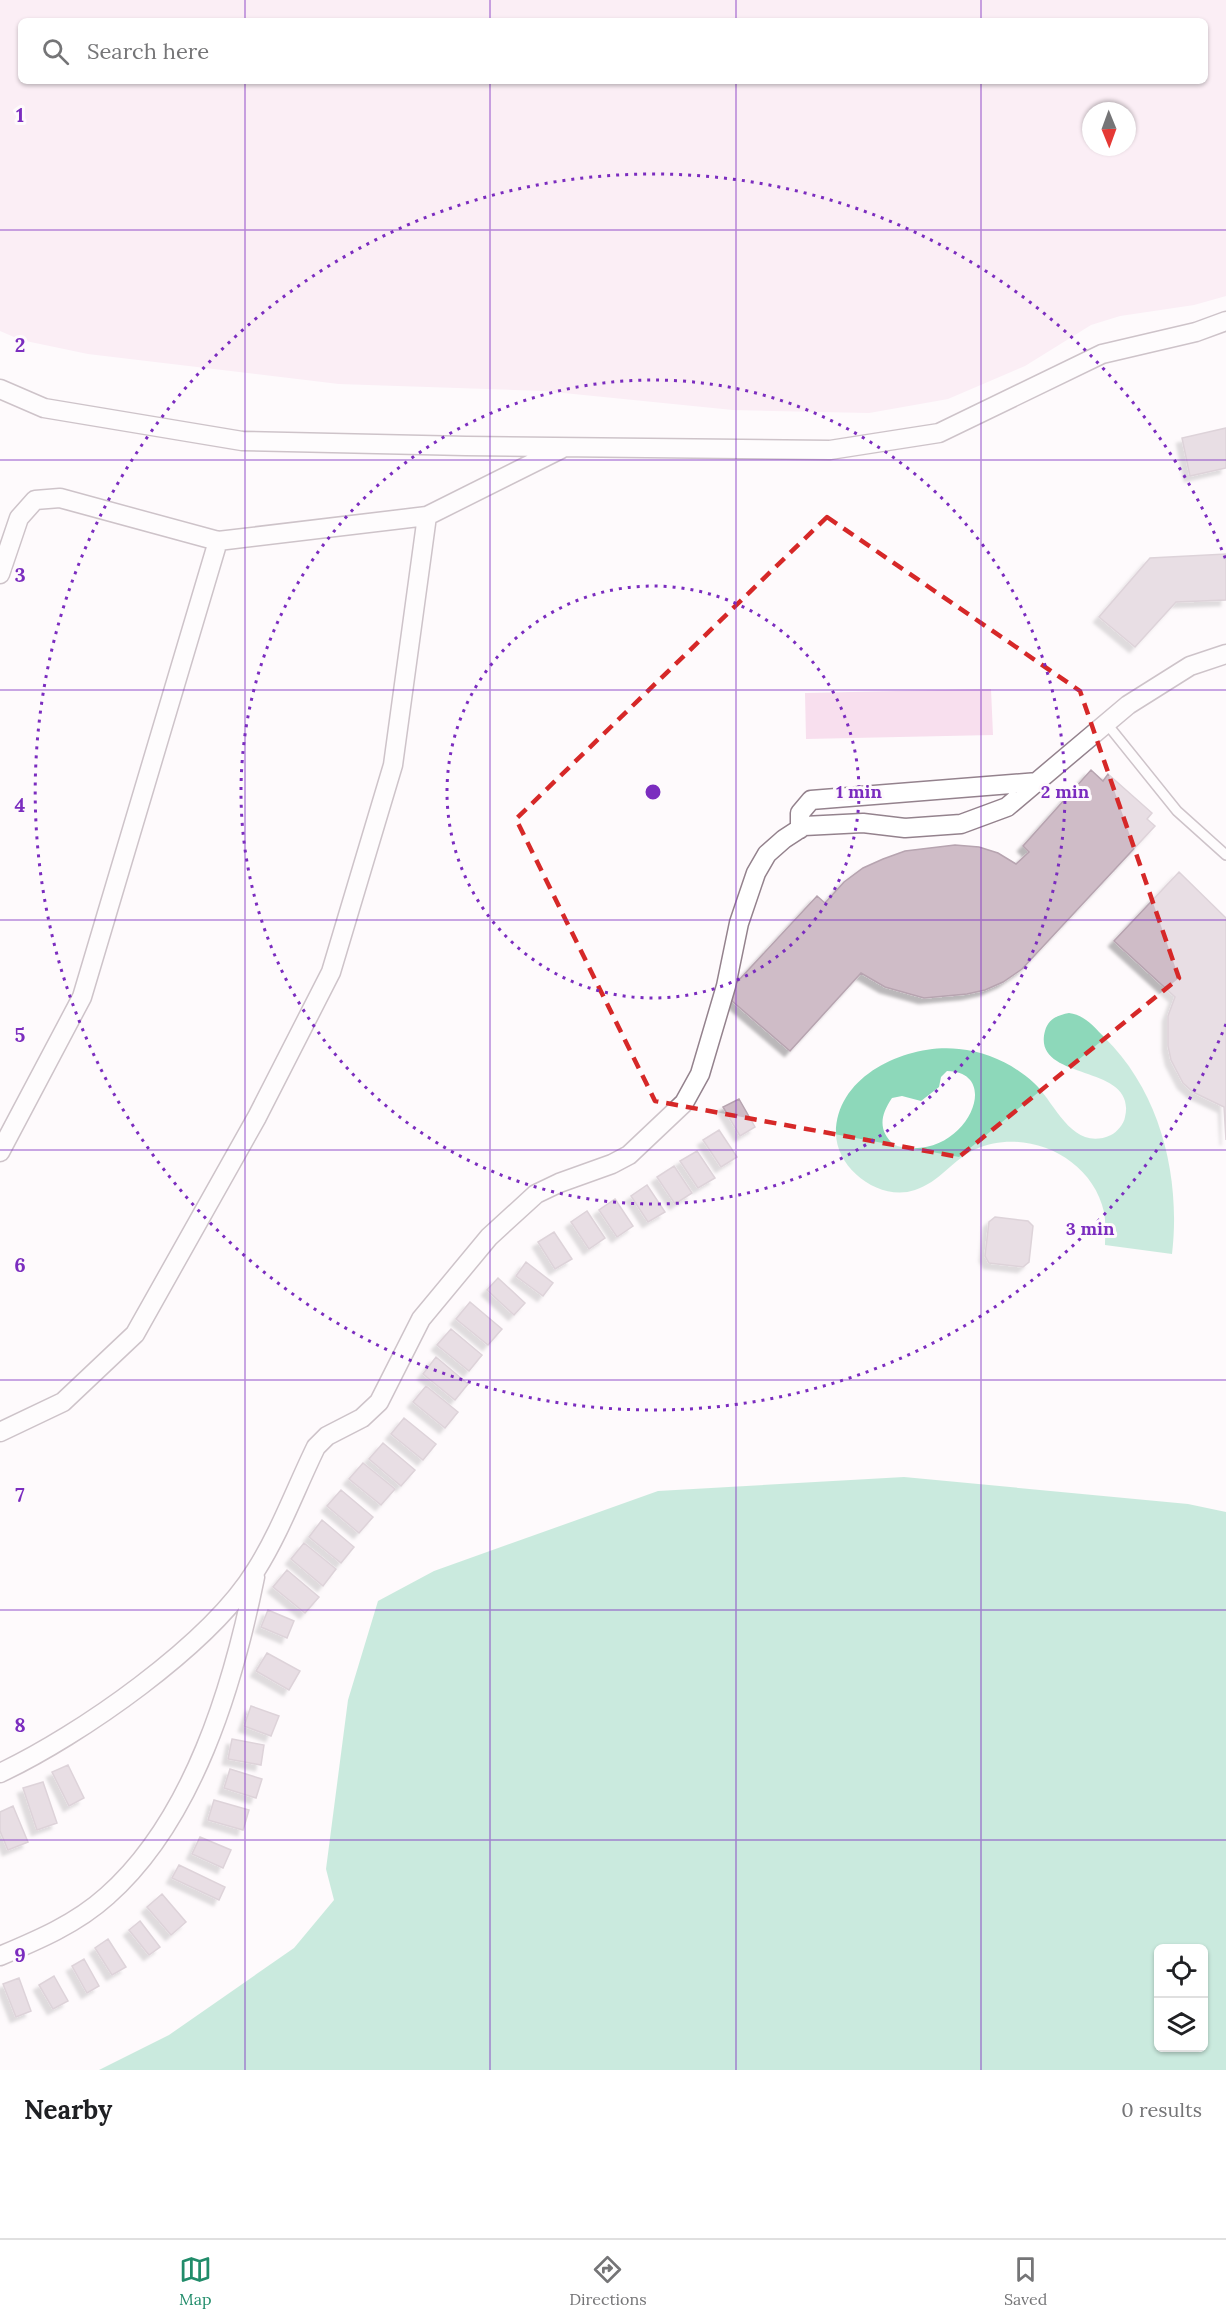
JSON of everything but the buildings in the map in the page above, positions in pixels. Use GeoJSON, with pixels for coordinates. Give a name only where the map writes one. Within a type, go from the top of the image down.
{"type":"FeatureCollection","features":[{"type":"Feature","properties":{"kind":"street"},"geometry":{"type":"LineString","coordinates":[[0,389],[44,408],[242,441],[830,450],[939,433],[1102,354],[1196,332],[1226,321]]}},
{"type":"Feature","properties":{"kind":"street"},"geometry":{"type":"LineString","coordinates":[[0,574],[19,518],[35,500],[60,498],[218,542],[428,516],[565,447]]}},
{"type":"Feature","properties":{"kind":"street"},"geometry":{"type":"LineString","coordinates":[[0,1432],[63,1402],[135,1334],[256,1117],[331,972],[393,765],[428,516]]}},
{"type":"Feature","properties":{"kind":"street"},"geometry":{"type":"LineString","coordinates":[[0,1152],[82,996],[218,542]]}},
{"type":"Feature","properties":{"kind":"street"},"geometry":{"type":"LineString","coordinates":[[0,1773],[57,1741],[148,1680],[206,1629],[237,1597],[256,1570],[316,1447],[327,1436],[362,1418],[379,1402],[420,1319],[489,1237],[536,1194],[628,1155],[684,1103],[700,1074],[726,986],[739,923],[756,873],[767,854],[800,829],[835,823],[863,823],[905,828],[961,824],[1007,807],[1128,705],[1190,666],[1226,654]]}},
{"type":"Feature","properties":{"kind":"street"},"geometry":{"type":"LineString","coordinates":[[800,829],[800,813],[810,800],[1038,782]]}},
{"type":"Feature","properties":{"kind":"street"},"geometry":{"type":"LineString","coordinates":[[0,1956],[53,1935],[98,1903],[149,1850],[186,1791],[236,1664],[256,1570]]}},
{"type":"Feature","properties":{"kind":"lane"},"geometry":{"type":"LineString","coordinates":[[1107,723],[1177,811],[1226,855]]}},
{"type":"Feature","properties":{"kind":"highlighted area"},"geometry":{"type":"Polygon","coordinates":[[[827,517],[1080,691],[1179,978],[959,1157],[655,1101],[516,819],[827,517]]]}},
{"type":"Feature","properties":{"kind":"shaded area"},"geometry":{"type":"Polygon","coordinates":[[[0,0],[1226,0],[1226,296],[1194,305],[1120,316],[1091,325],[1025,366],[948,399],[869,413],[733,410],[544,391],[339,384],[88,354],[21,340],[0,331],[0,0]]]}},
{"type":"Feature","properties":{"kind":"shaded area"},"geometry":{"type":"Polygon","coordinates":[[[991,689],[993,735],[806,739],[805,693],[991,689]]]}},
{"type":"Feature","properties":{"kind":"shaded area"},"geometry":{"type":"Polygon","coordinates":[[[1069,1013],[1085,1019],[1105,1038],[1140,1084],[1153,1110],[1170,1167],[1174,1225],[1172,1254],[1105,1245],[1104,1212],[1097,1193],[1086,1176],[1071,1162],[1035,1145],[1015,1142],[995,1143],[976,1149],[960,1158],[932,1182],[915,1190],[902,1192],[888,1191],[862,1180],[843,1159],[836,1133],[839,1112],[848,1095],[861,1079],[878,1067],[898,1058],[918,1051],[939,1049],[959,1049],[999,1060],[1034,1083],[1075,1131],[1085,1137],[1097,1139],[1113,1134],[1122,1125],[1125,1117],[1125,1100],[1116,1088],[1102,1079],[1053,1059],[1045,1047],[1045,1031],[1048,1023],[1057,1016],[1069,1013]],[[947,1071],[941,1077],[939,1087],[921,1101],[902,1096],[892,1098],[882,1123],[885,1134],[894,1145],[918,1148],[939,1143],[956,1132],[969,1117],[975,1101],[974,1086],[965,1075],[947,1071]]]}},
{"type":"Feature","properties":{"kind":"shaded area"},"geometry":{"type":"Polygon","coordinates":[[[904,1477],[1188,1504],[1226,1512],[1226,2070],[99,2070],[169,2035],[294,1948],[334,1900],[326,1869],[348,1700],[378,1601],[434,1571],[658,1491],[904,1477]]]}}]}
